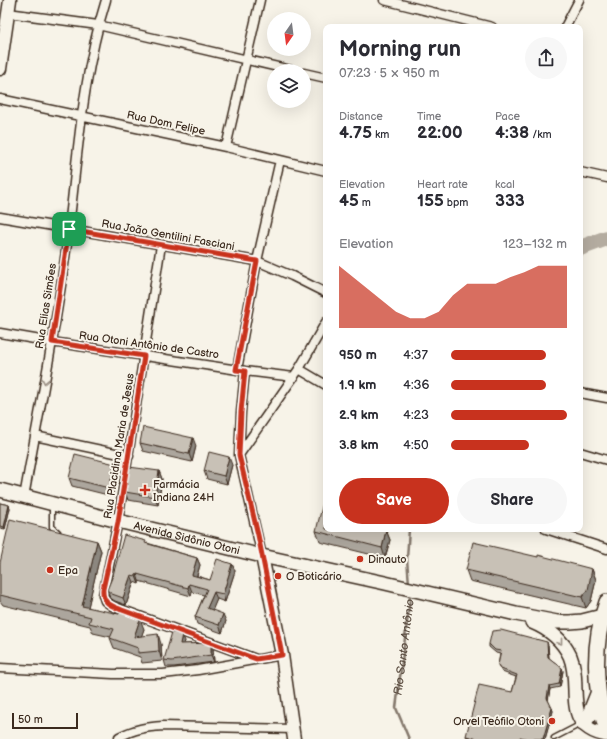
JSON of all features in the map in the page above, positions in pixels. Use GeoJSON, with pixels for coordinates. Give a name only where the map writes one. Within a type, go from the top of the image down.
{"type":"FeatureCollection","features":[{"type":"Feature","properties":{"kind":"highway"},"geometry":{"type":"LineString","coordinates":[[603,735],[598,694],[597,645],[605,611]]}},
{"type":"Feature","properties":{"kind":"highway"},"geometry":{"type":"LineString","coordinates":[[583,723],[590,714],[598,694]]}},
{"type":"Feature","properties":{"kind":"main road","name":"Avenida Sidônio Otoni"},"geometry":{"type":"LineString","coordinates":[[0,490],[118,522],[516,614]]}},
{"type":"Feature","properties":{"kind":"main road"},"geometry":{"type":"LineString","coordinates":[[516,614],[556,622],[570,622],[582,621],[605,611]]}},
{"type":"Feature","properties":{"kind":"main road"},"geometry":{"type":"LineString","coordinates":[[516,614],[546,628],[560,640],[570,657],[574,674],[575,708],[578,717],[583,723],[603,735]]}},
{"type":"Feature","properties":{"kind":"street"},"geometry":{"type":"LineString","coordinates":[[0,69],[10,0]]}},
{"type":"Feature","properties":{"kind":"street","name":"Rua Elias Simões"},"geometry":{"type":"LineString","coordinates":[[24,497],[52,342],[69,229],[82,116],[98,25],[106,0]]}},
{"type":"Feature","properties":{"kind":"street"},"geometry":{"type":"LineString","coordinates":[[226,147],[260,0]]}},
{"type":"Feature","properties":{"kind":"street"},"geometry":{"type":"LineString","coordinates":[[384,0],[469,24]]}},
{"type":"Feature","properties":{"kind":"street"},"geometry":{"type":"LineString","coordinates":[[567,24],[579,0]]}},
{"type":"Feature","properties":{"kind":"street"},"geometry":{"type":"LineString","coordinates":[[8,13],[98,25],[267,65]]}},
{"type":"Feature","properties":{"kind":"street"},"geometry":{"type":"LineString","coordinates":[[311,75],[323,77]]}},
{"type":"Feature","properties":{"kind":"street","name":"Rua Dom Felipe"},"geometry":{"type":"LineString","coordinates":[[0,99],[226,147],[323,170]]}},
{"type":"Feature","properties":{"kind":"street"},"geometry":{"type":"LineString","coordinates":[[236,370],[257,261],[280,160]]}},
{"type":"Feature","properties":{"kind":"street"},"geometry":{"type":"LineString","coordinates":[[583,173],[607,178]]}},
{"type":"Feature","properties":{"kind":"street","name":"Rua João Gentilini Fasciani"},"geometry":{"type":"LineString","coordinates":[[0,217],[257,261],[323,292]]}},
{"type":"Feature","properties":{"kind":"street","name":"Rua Placidina Maria de Jesus"},"geometry":{"type":"LineString","coordinates":[[161,245],[129,456],[118,522],[103,589],[103,596],[105,601],[112,606],[256,659]]}},
{"type":"Feature","properties":{"kind":"street"},"geometry":{"type":"LineString","coordinates":[[239,455],[300,369],[323,327]]}},
{"type":"Feature","properties":{"kind":"street","name":"Rua Otoni Antônio de Castro"},"geometry":{"type":"LineString","coordinates":[[0,333],[236,370],[294,376]]}},
{"type":"Feature","properties":{"kind":"street"},"geometry":{"type":"LineString","coordinates":[[300,369],[323,383]]}},
{"type":"Feature","properties":{"kind":"street"},"geometry":{"type":"LineString","coordinates":[[119,738],[143,727],[163,726],[294,734],[282,655],[262,556],[239,455],[245,371]]}},
{"type":"Feature","properties":{"kind":"street"},"geometry":{"type":"LineString","coordinates":[[583,394],[607,398]]}},
{"type":"Feature","properties":{"kind":"street"},"geometry":{"type":"LineString","coordinates":[[35,436],[129,456]]}},
{"type":"Feature","properties":{"kind":"street"},"geometry":{"type":"LineString","coordinates":[[583,453],[607,460]]}},
{"type":"Feature","properties":{"kind":"street"},"geometry":{"type":"LineString","coordinates":[[555,532],[607,549]]}},
{"type":"Feature","properties":{"kind":"street"},"geometry":{"type":"LineString","coordinates":[[0,668],[113,674],[163,674],[198,670],[282,655]]}},
{"type":"Feature","properties":{"kind":"lane"},"geometry":{"type":"LineString","coordinates":[[52,505],[52,527],[55,531],[62,533]]}},
{"type":"Feature","properties":{"kind":"lane"},"geometry":{"type":"LineString","coordinates":[[554,738],[583,723]]}},
{"type":"Feature","properties":{"kind":"building"},"geometry":{"type":"Polygon","coordinates":[[[143,427],[193,438],[189,454],[140,443],[143,427]]]}},
{"type":"Feature","properties":{"kind":"building"},"geometry":{"type":"Polygon","coordinates":[[[209,452],[229,457],[224,476],[204,471],[209,452]]]}},
{"type":"Feature","properties":{"kind":"building"},"geometry":{"type":"Polygon","coordinates":[[[75,454],[115,464],[109,488],[69,478],[75,454]]]}},
{"type":"Feature","properties":{"kind":"building","name":"Farmácia Indiana 24H"},"geometry":{"type":"Polygon","coordinates":[[[129,467],[159,471],[155,497],[125,492],[129,467]]]}},
{"type":"Feature","properties":{"kind":"building"},"geometry":{"type":"Polygon","coordinates":[[[0,503],[9,505],[4,527],[0,526],[0,503]]]}},
{"type":"Feature","properties":{"kind":"building"},"geometry":{"type":"Polygon","coordinates":[[[323,503],[323,532],[386,532],[382,548],[316,531],[323,503]]]}},
{"type":"Feature","properties":{"kind":"building","name":"Epa"},"geometry":{"type":"Polygon","coordinates":[[[10,519],[97,541],[82,606],[119,614],[120,612],[140,619],[134,637],[158,634],[159,651],[138,653],[138,648],[110,638],[114,629],[89,623],[91,617],[0,595],[0,563],[10,519]]]}},
{"type":"Feature","properties":{"kind":"building"},"geometry":{"type":"Polygon","coordinates":[[[124,535],[146,541],[145,543],[197,558],[192,575],[210,580],[217,559],[232,564],[223,594],[214,592],[207,608],[223,614],[219,625],[195,617],[207,589],[189,584],[188,588],[137,574],[136,576],[131,575],[123,598],[112,594],[107,590],[113,575],[124,535]]]}},
{"type":"Feature","properties":{"kind":"building"},"geometry":{"type":"Polygon","coordinates":[[[473,542],[538,557],[538,555],[592,569],[588,590],[582,597],[466,570],[473,542]]]}},
{"type":"Feature","properties":{"kind":"building"},"geometry":{"type":"Polygon","coordinates":[[[501,630],[547,642],[548,657],[562,668],[559,684],[549,686],[547,698],[552,708],[543,739],[528,739],[520,737],[520,739],[478,739],[466,736],[479,685],[512,692],[517,675],[501,669],[498,665],[501,651],[495,650],[489,644],[492,631],[501,630]]]}},
{"type":"Feature","properties":{"kind":"building"},"geometry":{"type":"Polygon","coordinates":[[[172,632],[182,634],[180,644],[211,643],[211,655],[172,661],[164,660],[172,632]]]}},
{"type":"Feature","properties":{"kind":"waterway","name":"Rio Santo Antônio"},"geometry":{"type":"LineString","coordinates":[[583,247],[607,238]]}},
{"type":"Feature","properties":{"kind":"waterway","name":"Rio Santo Antônio"},"geometry":{"type":"LineString","coordinates":[[409,532],[407,559],[409,584]]}},
{"type":"Feature","properties":{"kind":"waterway","name":"Rio Santo Antônio"},"geometry":{"type":"LineString","coordinates":[[409,593],[410,599],[396,708],[409,739]]}},
{"type":"Feature","properties":{"kind":"place","name":"Farmácia Indiana 24H"},"geometry":{"type":"Point","coordinates":[145,490]}},
{"type":"Feature","properties":{"kind":"place","name":"Dinauto"},"geometry":{"type":"Point","coordinates":[360,559]}},
{"type":"Feature","properties":{"kind":"place","name":"Epa"},"geometry":{"type":"Point","coordinates":[50,570]}},
{"type":"Feature","properties":{"kind":"place","name":"O Boticário"},"geometry":{"type":"Point","coordinates":[278,576]}},
{"type":"Feature","properties":{"kind":"place","name":"Orvel Teófilo Otoni"},"geometry":{"type":"Point","coordinates":[552,721]}},
{"type":"Feature","properties":{"kind":"route"},"geometry":{"type":"LineString","coordinates":[[69,229],[257,261],[236,370],[245,371],[239,432],[239,455],[258,535],[282,655],[256,659],[122,610],[105,601],[103,589],[118,522],[144,356],[52,342],[69,229]]}}]}
